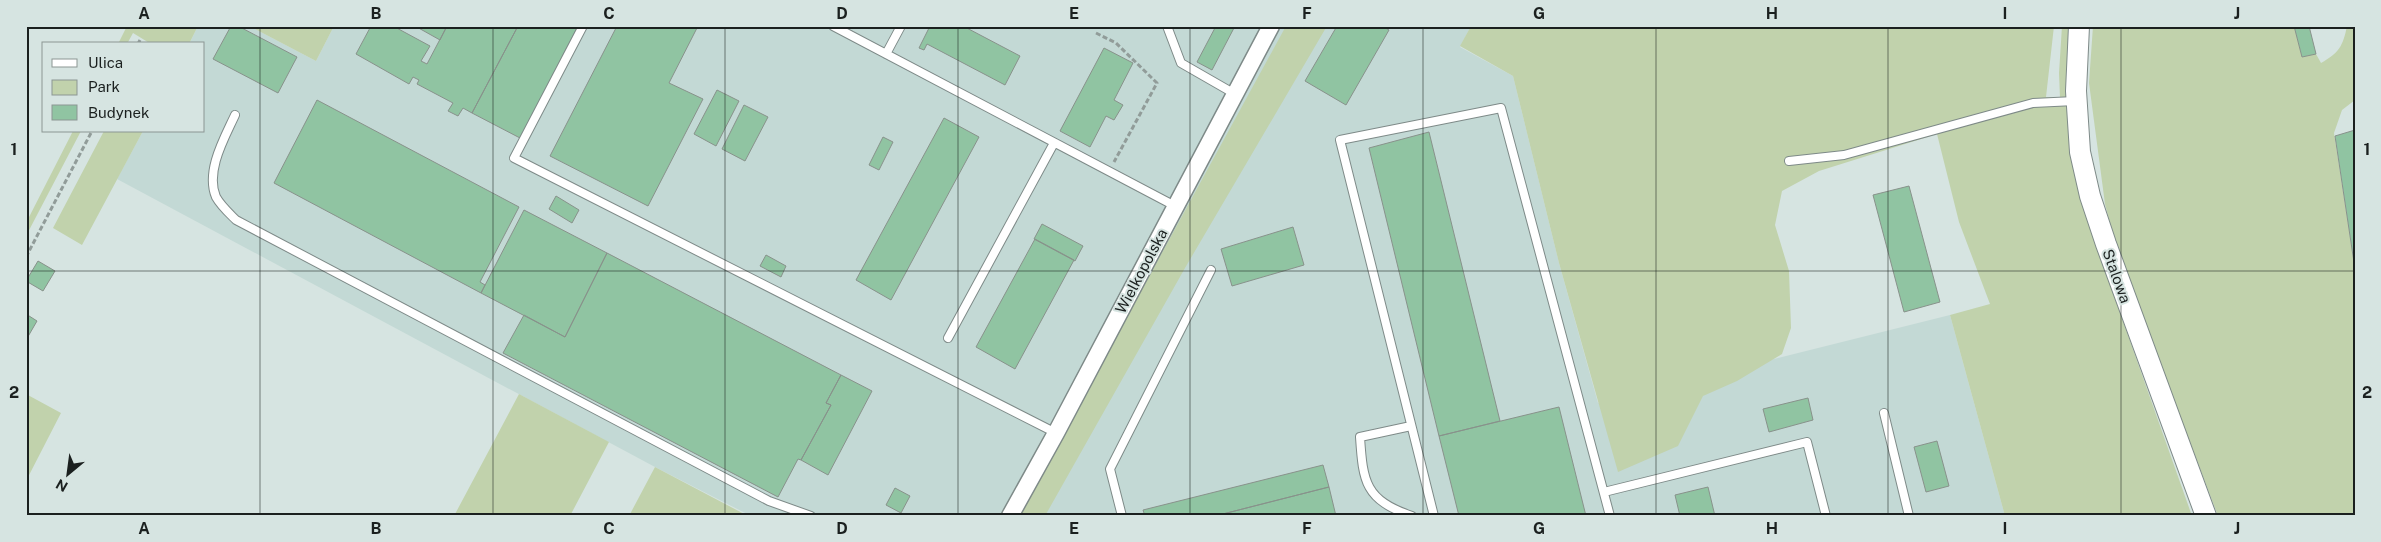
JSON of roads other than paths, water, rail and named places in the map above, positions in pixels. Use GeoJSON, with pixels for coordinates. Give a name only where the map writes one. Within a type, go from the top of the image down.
{"type":"FeatureCollection","features":[{"type":"Feature","properties":{"kind":"street","name":"Wielkopolska"},"geometry":{"type":"LineString","coordinates":[[1010,516],[1056,433],[1271,26]]}},
{"type":"Feature","properties":{"kind":"street","name":"Stalowa"},"geometry":{"type":"LineString","coordinates":[[2080,26],[2077,100],[2080,152],[2090,196],[2206,516]]}},
{"type":"Feature","properties":{"kind":"lane"},"geometry":{"type":"LineString","coordinates":[[582,26],[514,158],[1056,433]]}},
{"type":"Feature","properties":{"kind":"lane"},"geometry":{"type":"LineString","coordinates":[[833,26],[1175,206]]}},
{"type":"Feature","properties":{"kind":"lane"},"geometry":{"type":"LineString","coordinates":[[886,54],[901,26]]}},
{"type":"Feature","properties":{"kind":"lane"},"geometry":{"type":"LineString","coordinates":[[1168,26],[1181,63],[1235,94]]}},
{"type":"Feature","properties":{"kind":"lane"},"geometry":{"type":"LineString","coordinates":[[1789,161],[1844,155],[2032,103],[2077,100]]}},
{"type":"Feature","properties":{"kind":"lane"},"geometry":{"type":"LineString","coordinates":[[1434,516],[1340,140],[1501,108],[1610,516]]}},
{"type":"Feature","properties":{"kind":"lane"},"geometry":{"type":"LineString","coordinates":[[235,115],[221,146],[215,167],[214,181],[215,195],[236,220],[769,501],[811,516]]}},
{"type":"Feature","properties":{"kind":"lane"},"geometry":{"type":"LineString","coordinates":[[948,338],[1054,143]]}},
{"type":"Feature","properties":{"kind":"lane"},"geometry":{"type":"LineString","coordinates":[[1122,516],[1110,469],[1211,270]]}},
{"type":"Feature","properties":{"kind":"lane"},"geometry":{"type":"LineString","coordinates":[[1884,413],[1910,516]]}},
{"type":"Feature","properties":{"kind":"lane"},"geometry":{"type":"LineString","coordinates":[[1411,426],[1360,437],[1362,467],[1368,488],[1385,505],[1412,516]]}},
{"type":"Feature","properties":{"kind":"lane"},"geometry":{"type":"LineString","coordinates":[[1604,492],[1807,442],[1826,516]]}}]}
